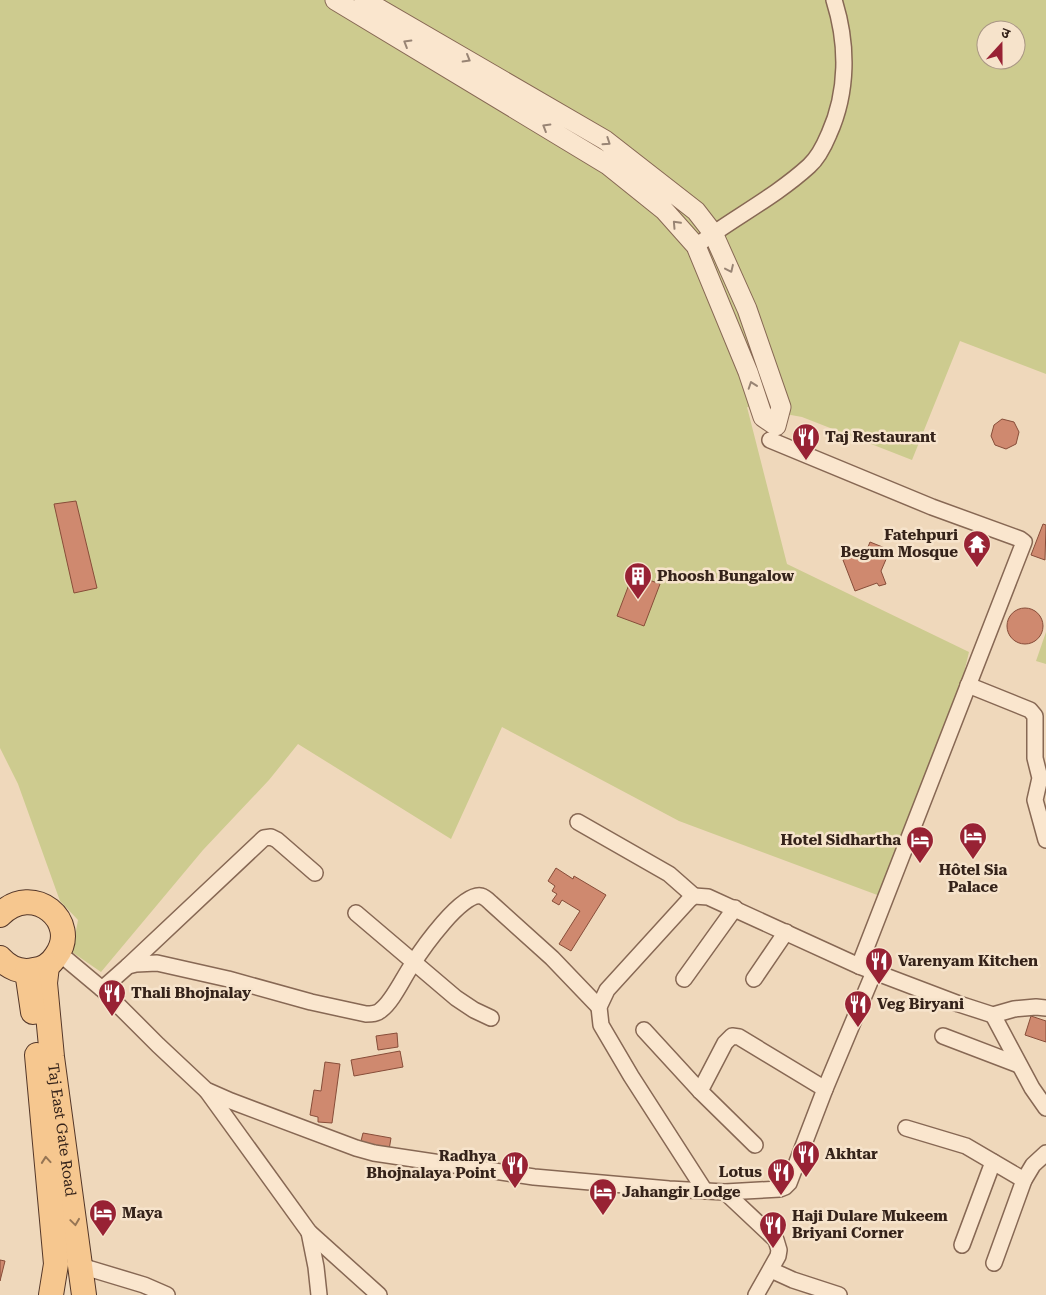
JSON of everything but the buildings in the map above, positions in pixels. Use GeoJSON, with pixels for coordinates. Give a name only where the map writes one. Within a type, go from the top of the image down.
{"type":"FeatureCollection","features":[{"type":"Feature","properties":{"kind":"main road"},"geometry":{"type":"LineString","coordinates":[[2,907],[26,902],[37,903],[54,914],[62,929],[63,937],[23,964],[33,1018],[56,1264],[51,1295]]}},
{"type":"Feature","properties":{"kind":"main road","name":"Taj East Gate Road"},"geometry":{"type":"LineString","coordinates":[[23,964],[45,983],[52,1057],[84,1295]]}},
{"type":"Feature","properties":{"kind":"street"},"geometry":{"type":"LineString","coordinates":[[335,0],[608,165],[664,210],[696,246],[748,372],[763,417],[776,426],[780,407],[741,294],[713,233],[696,211],[605,140],[364,0]]}},
{"type":"Feature","properties":{"kind":"street"},"geometry":{"type":"LineString","coordinates":[[696,246],[810,165],[822,149],[835,122],[844,81],[843,49],[839,17],[834,0]]}},
{"type":"Feature","properties":{"kind":"street"},"geometry":{"type":"LineString","coordinates":[[770,440],[932,507],[1023,540],[1023,545],[859,966]]}},
{"type":"Feature","properties":{"kind":"street"},"geometry":{"type":"LineString","coordinates":[[968,685],[1030,710],[1035,716],[1035,758],[1043,779],[1035,800],[1046,840]]}},
{"type":"Feature","properties":{"kind":"street"},"geometry":{"type":"LineString","coordinates":[[578,822],[670,874],[694,896],[708,897],[735,908],[874,972],[993,1015],[1014,1009],[1046,1008]]}},
{"type":"Feature","properties":{"kind":"street"},"geometry":{"type":"LineString","coordinates":[[102,989],[264,838],[271,837],[277,840],[315,873]]}},
{"type":"Feature","properties":{"kind":"street"},"geometry":{"type":"LineString","coordinates":[[128,966],[157,963],[228,979],[311,1002],[366,1014],[375,1014],[382,1010],[389,1001],[428,941],[450,915],[467,899],[475,896],[483,897],[552,958],[598,1007],[601,1025],[615,1050],[705,1192]]}},
{"type":"Feature","properties":{"kind":"street"},"geometry":{"type":"LineString","coordinates":[[598,1007],[607,990],[694,896]]}},
{"type":"Feature","properties":{"kind":"street"},"geometry":{"type":"LineString","coordinates":[[684,979],[735,908]]}},
{"type":"Feature","properties":{"kind":"street"},"geometry":{"type":"LineString","coordinates":[[356,913],[456,998],[491,1018]]}},
{"type":"Feature","properties":{"kind":"street"},"geometry":{"type":"LineString","coordinates":[[754,979],[786,932]]}},
{"type":"Feature","properties":{"kind":"street"},"geometry":{"type":"LineString","coordinates":[[23,964],[102,989],[206,1090],[310,1232],[379,1295]]}},
{"type":"Feature","properties":{"kind":"street"},"geometry":{"type":"LineString","coordinates":[[206,1090],[374,1153],[534,1176],[705,1192],[780,1189],[789,1183],[824,1089],[874,972]]}},
{"type":"Feature","properties":{"kind":"street"},"geometry":{"type":"LineString","coordinates":[[993,1015],[1032,1088],[1046,1108]]}},
{"type":"Feature","properties":{"kind":"street"},"geometry":{"type":"LineString","coordinates":[[644,1030],[700,1091],[755,1145]]}},
{"type":"Feature","properties":{"kind":"street"},"geometry":{"type":"LineString","coordinates":[[700,1091],[725,1043],[732,1036],[739,1037],[824,1089]]}},
{"type":"Feature","properties":{"kind":"street"},"geometry":{"type":"LineString","coordinates":[[943,1036],[1019,1065]]}},
{"type":"Feature","properties":{"kind":"street"},"geometry":{"type":"LineString","coordinates":[[906,1128],[976,1150],[1024,1180]]}},
{"type":"Feature","properties":{"kind":"street"},"geometry":{"type":"LineString","coordinates":[[994,1263],[1024,1180],[1033,1165],[1046,1153]]}},
{"type":"Feature","properties":{"kind":"street"},"geometry":{"type":"LineString","coordinates":[[962,1245],[993,1162]]}},
{"type":"Feature","properties":{"kind":"street"},"geometry":{"type":"LineString","coordinates":[[725,1192],[776,1240],[779,1250],[758,1294]]}},
{"type":"Feature","properties":{"kind":"street"},"geometry":{"type":"LineString","coordinates":[[310,1232],[319,1295]]}},
{"type":"Feature","properties":{"kind":"street"},"geometry":{"type":"LineString","coordinates":[[81,1266],[144,1285],[167,1295]]}},
{"type":"Feature","properties":{"kind":"street"},"geometry":{"type":"LineString","coordinates":[[771,1270],[792,1280],[839,1295]]}},
{"type":"Feature","properties":{"kind":"shaded area"},"geometry":{"type":"Polygon","coordinates":[[[0,0],[1046,0],[1046,374],[960,341],[912,460],[802,417],[747,407],[787,564],[969,652],[961,685],[880,896],[679,821],[502,727],[451,839],[298,744],[269,780],[203,850],[101,972],[72,952],[78,920],[60,901],[18,784],[0,748],[0,0]]]}},
{"type":"Feature","properties":{"kind":"shaded area"},"geometry":{"type":"Polygon","coordinates":[[[1046,632],[1046,664],[1036,661],[1046,632]]]}},
{"type":"Feature","properties":{"kind":"place","name":"Taj Restaurant"},"geometry":{"type":"Point","coordinates":[806,461]}},
{"type":"Feature","properties":{"kind":"place","name":"Fatehpuri Begum Mosque"},"geometry":{"type":"Point","coordinates":[977,568]}},
{"type":"Feature","properties":{"kind":"place","name":"Phoosh Bungalow"},"geometry":{"type":"Point","coordinates":[638,600]}},
{"type":"Feature","properties":{"kind":"place","name":"Hôtel Sia Palace"},"geometry":{"type":"Point","coordinates":[973,860]}},
{"type":"Feature","properties":{"kind":"place","name":"Hotel Sidhartha"},"geometry":{"type":"Point","coordinates":[920,864]}},
{"type":"Feature","properties":{"kind":"place","name":"Varenyam Kitchen"},"geometry":{"type":"Point","coordinates":[879,985]}},
{"type":"Feature","properties":{"kind":"place","name":"Thali Bhojnalay"},"geometry":{"type":"Point","coordinates":[112,1017]}},
{"type":"Feature","properties":{"kind":"place","name":"Veg Biryani"},"geometry":{"type":"Point","coordinates":[858,1028]}},
{"type":"Feature","properties":{"kind":"place","name":"Akhtar"},"geometry":{"type":"Point","coordinates":[806,1178]}},
{"type":"Feature","properties":{"kind":"place","name":"Radhya Bhojnalaya Point"},"geometry":{"type":"Point","coordinates":[515,1189]}},
{"type":"Feature","properties":{"kind":"place","name":"Lotus"},"geometry":{"type":"Point","coordinates":[781,1196]}},
{"type":"Feature","properties":{"kind":"place","name":"Jahangir Lodge"},"geometry":{"type":"Point","coordinates":[603,1216]}},
{"type":"Feature","properties":{"kind":"place","name":"Maya"},"geometry":{"type":"Point","coordinates":[103,1237]}},
{"type":"Feature","properties":{"kind":"place","name":"Haji Dulare Mukeem Briyani Corner"},"geometry":{"type":"Point","coordinates":[773,1249]}}]}
